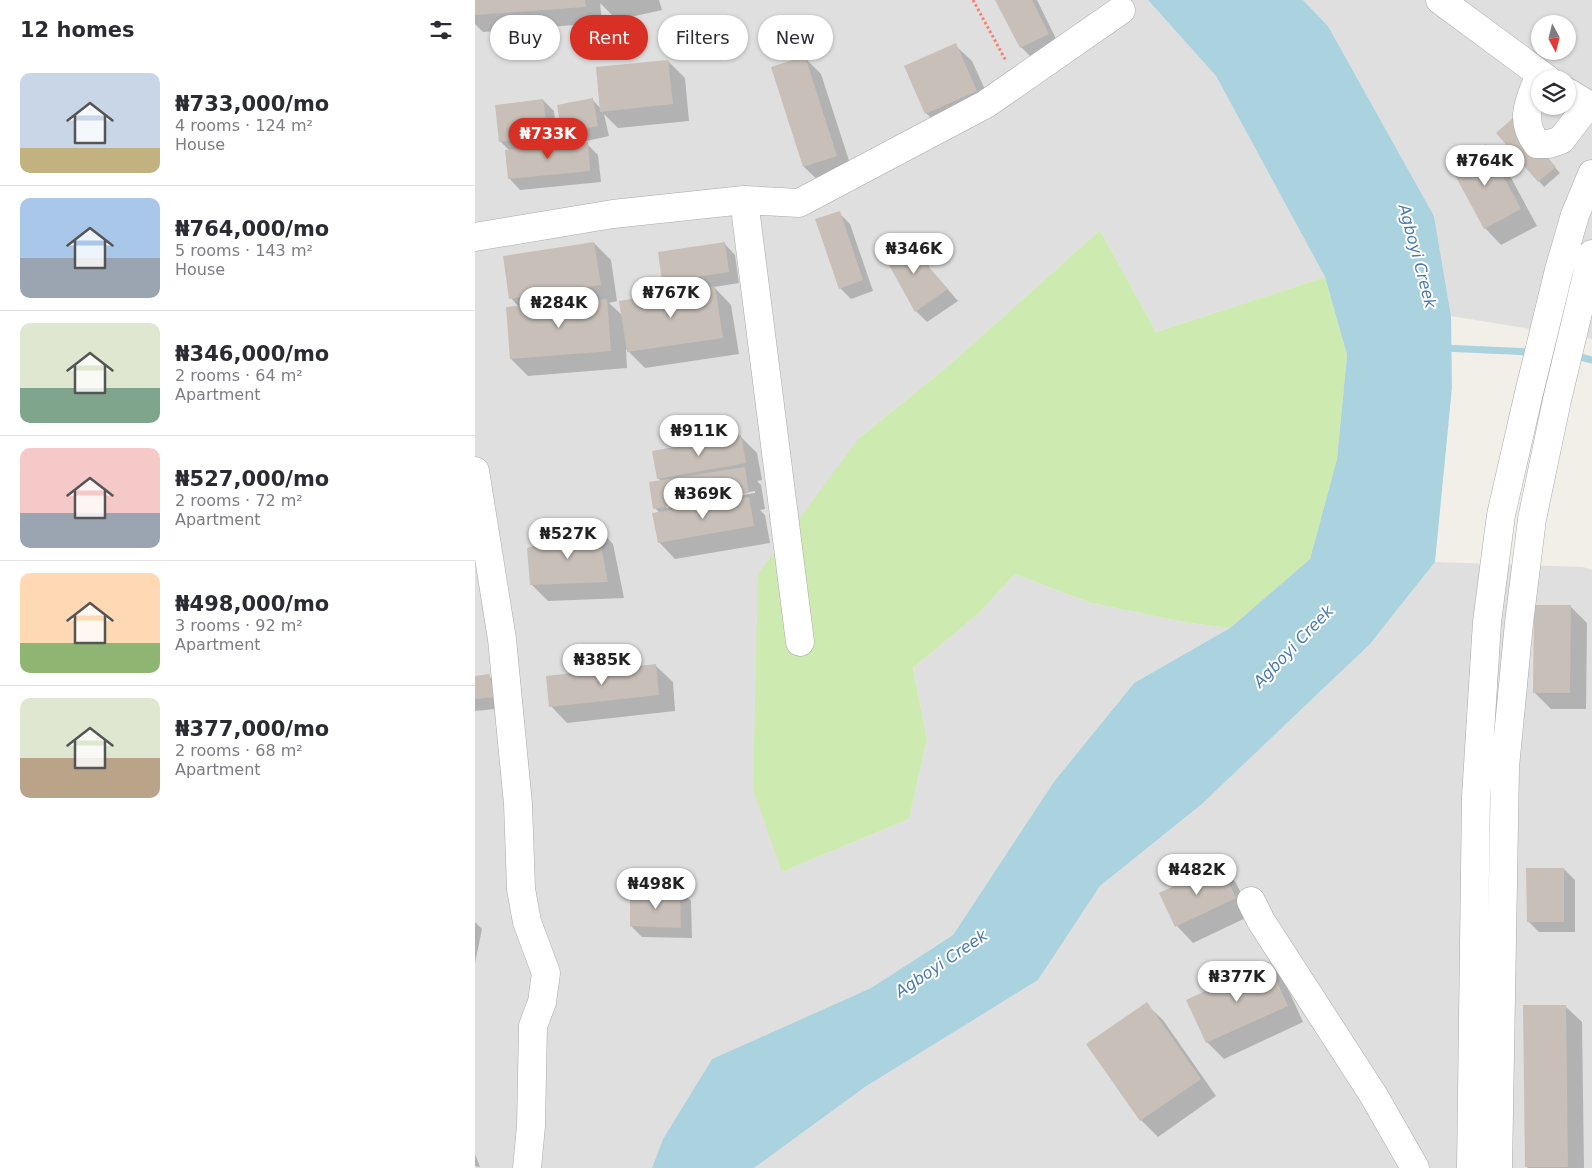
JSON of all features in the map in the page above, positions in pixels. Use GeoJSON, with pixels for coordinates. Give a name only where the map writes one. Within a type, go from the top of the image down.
{"type":"FeatureCollection","features":[{"type":"Feature","properties":{"kind":"street"},"geometry":{"type":"LineString","coordinates":[[1440,0],[1535,70]]}},
{"type":"Feature","properties":{"kind":"street"},"geometry":{"type":"LineString","coordinates":[[475,237],[613,214],[744,200],[799,203],[986,104],[1121,10]]}},
{"type":"Feature","properties":{"kind":"street"},"geometry":{"type":"LineString","coordinates":[[1531,101],[1527,109],[1526,119],[1530,135],[1537,144],[1549,144],[1561,140],[1575,115]]}},
{"type":"Feature","properties":{"kind":"street"},"geometry":{"type":"LineString","coordinates":[[1576,113],[1583,101]]}},
{"type":"Feature","properties":{"kind":"street"},"geometry":{"type":"LineString","coordinates":[[1471,1168],[1476,797],[1487,622],[1501,516],[1559,270],[1575,215],[1592,174]]}},
{"type":"Feature","properties":{"kind":"street"},"geometry":{"type":"LineString","coordinates":[[744,200],[800,642]]}},
{"type":"Feature","properties":{"kind":"street"},"geometry":{"type":"LineString","coordinates":[[1498,1168],[1505,767],[1519,623],[1532,519],[1557,400],[1592,254]]}},
{"type":"Feature","properties":{"kind":"street"},"geometry":{"type":"LineString","coordinates":[[475,471],[502,639],[518,804],[521,889],[527,922],[545,973],[542,1002],[533,1026],[531,1126],[527,1168]]}},
{"type":"Feature","properties":{"kind":"street"},"geometry":{"type":"LineString","coordinates":[[1251,901],[1261,921],[1374,1096],[1415,1168]]}},
{"type":"Feature","properties":{"kind":"path"},"geometry":{"type":"LineString","coordinates":[[973,0],[1017,82]]}},
{"type":"Feature","properties":{"kind":"shaded area"},"geometry":{"type":"Polygon","coordinates":[[[475,0],[1148,0],[1216,76],[1325,277],[1156,332],[1100,230],[947,367],[859,438],[782,872],[909,819],[927,739],[913,668],[978,614],[1015,574],[1091,603],[1189,623],[1230,628],[1134,683],[1053,783],[953,935],[871,988],[712,1059],[663,1139],[652,1168],[475,1168],[475,0]]]}},
{"type":"Feature","properties":{"kind":"shaded area"},"geometry":{"type":"Polygon","coordinates":[[[1303,0],[1592,0],[1592,339],[1451,316],[1434,216],[1328,26],[1303,0]]]}},
{"type":"Feature","properties":{"kind":"shaded area"},"geometry":{"type":"Polygon","coordinates":[[[1435,562],[1583,567],[1592,570],[1592,1168],[754,1168],[865,1087],[1038,980],[1100,886],[1202,804],[1370,644],[1435,562]]]}},
{"type":"Feature","properties":{"kind":"green space"},"geometry":{"type":"Polygon","coordinates":[[[1100,230],[1156,332],[1325,277],[1347,355],[1337,459],[1310,559],[1230,628],[1189,623],[1091,603],[1015,574],[978,614],[913,668],[927,739],[909,819],[782,872],[753,790],[758,574],[859,438],[947,367],[1100,230]]]}},
{"type":"Feature","properties":{"kind":"water","name":"Agboyi Creek"},"geometry":{"type":"Polygon","coordinates":[[[1148,0],[1303,0],[1328,26],[1434,216],[1451,316],[1452,387],[1435,562],[1370,644],[1202,804],[1100,886],[1038,980],[865,1087],[754,1168],[652,1168],[663,1139],[712,1059],[871,988],[953,935],[1053,783],[1134,683],[1230,628],[1310,559],[1337,459],[1347,355],[1325,277],[1216,76],[1148,0]]]}},
{"type":"Feature","properties":{"kind":"building"},"geometry":{"type":"Polygon","coordinates":[[[475,0],[585,0],[586,7],[475,15],[475,0]]]}},
{"type":"Feature","properties":{"kind":"building"},"geometry":{"type":"Polygon","coordinates":[[[995,0],[1032,0],[1049,34],[1020,48],[995,0]]]}},
{"type":"Feature","properties":{"kind":"building"},"geometry":{"type":"Polygon","coordinates":[[[956,43],[977,91],[925,114],[904,66],[956,43]]]}},
{"type":"Feature","properties":{"kind":"building"},"geometry":{"type":"Polygon","coordinates":[[[668,60],[673,104],[600,112],[596,67],[668,60]]]}},
{"type":"Feature","properties":{"kind":"building"},"geometry":{"type":"Polygon","coordinates":[[[793,60],[806,60],[837,156],[803,167],[771,67],[793,60]]]}},
{"type":"Feature","properties":{"kind":"building"},"geometry":{"type":"Polygon","coordinates":[[[593,98],[598,126],[562,133],[557,105],[593,98]]]}},
{"type":"Feature","properties":{"kind":"building"},"geometry":{"type":"Polygon","coordinates":[[[543,99],[548,136],[499,142],[495,105],[543,99]]]}},
{"type":"Feature","properties":{"kind":"building"},"geometry":{"type":"Polygon","coordinates":[[[1513,118],[1556,167],[1538,182],[1496,133],[1513,118]]]}},
{"type":"Feature","properties":{"kind":"building"},"geometry":{"type":"Polygon","coordinates":[[[588,142],[590,171],[508,179],[505,150],[588,142]]]}},
{"type":"Feature","properties":{"kind":"building"},"geometry":{"type":"Polygon","coordinates":[[[1486,144],[1521,209],[1484,229],[1449,164],[1486,144]]]}},
{"type":"Feature","properties":{"kind":"building"},"geometry":{"type":"Polygon","coordinates":[[[840,211],[863,280],[839,289],[815,219],[840,211]]]}},
{"type":"Feature","properties":{"kind":"building"},"geometry":{"type":"Polygon","coordinates":[[[910,234],[919,256],[948,289],[915,312],[884,256],[910,234]]]}},
{"type":"Feature","properties":{"kind":"building"},"geometry":{"type":"Polygon","coordinates":[[[594,242],[601,285],[509,299],[503,256],[594,242]]]}},
{"type":"Feature","properties":{"kind":"building"},"geometry":{"type":"Polygon","coordinates":[[[725,242],[729,272],[662,282],[658,252],[725,242]]]}},
{"type":"Feature","properties":{"kind":"building"},"geometry":{"type":"Polygon","coordinates":[[[715,286],[723,338],[627,352],[619,301],[715,286]]]}},
{"type":"Feature","properties":{"kind":"building"},"geometry":{"type":"Polygon","coordinates":[[[607,299],[611,351],[510,359],[506,307],[607,299]]]}},
{"type":"Feature","properties":{"kind":"building"},"geometry":{"type":"Polygon","coordinates":[[[741,435],[746,463],[657,479],[652,451],[741,435]]]}},
{"type":"Feature","properties":{"kind":"building"},"geometry":{"type":"Polygon","coordinates":[[[745,467],[749,493],[653,509],[649,482],[745,467]]]}},
{"type":"Feature","properties":{"kind":"building"},"geometry":{"type":"Polygon","coordinates":[[[749,497],[754,526],[658,543],[652,513],[749,497]]]}},
{"type":"Feature","properties":{"kind":"building"},"geometry":{"type":"Polygon","coordinates":[[[597,526],[608,582],[530,585],[527,548],[597,526]]]}},
{"type":"Feature","properties":{"kind":"building"},"geometry":{"type":"Polygon","coordinates":[[[1534,605],[1571,605],[1570,693],[1533,693],[1534,605]]]}},
{"type":"Feature","properties":{"kind":"building"},"geometry":{"type":"Polygon","coordinates":[[[656,664],[659,695],[549,707],[546,676],[656,664]]]}},
{"type":"Feature","properties":{"kind":"building"},"geometry":{"type":"Polygon","coordinates":[[[489,674],[495,697],[475,699],[475,676],[489,674]]]}},
{"type":"Feature","properties":{"kind":"building"},"geometry":{"type":"Polygon","coordinates":[[[1220,864],[1236,898],[1175,927],[1159,893],[1220,864]]]}},
{"type":"Feature","properties":{"kind":"building"},"geometry":{"type":"Polygon","coordinates":[[[1526,868],[1564,868],[1564,922],[1527,922],[1526,868]]]}},
{"type":"Feature","properties":{"kind":"building"},"geometry":{"type":"Polygon","coordinates":[[[680,889],[681,928],[630,926],[630,895],[680,889]]]}},
{"type":"Feature","properties":{"kind":"building"},"geometry":{"type":"Polygon","coordinates":[[[1268,962],[1288,1006],[1206,1043],[1186,1000],[1268,962]]]}},
{"type":"Feature","properties":{"kind":"building"},"geometry":{"type":"Polygon","coordinates":[[[1147,1002],[1201,1079],[1140,1121],[1086,1044],[1147,1002]]]}},
{"type":"Feature","properties":{"kind":"building"},"geometry":{"type":"Polygon","coordinates":[[[1523,1005],[1566,1005],[1568,1167],[1525,1167],[1523,1005]]]}},
{"type":"Feature","properties":{"kind":"waterway"},"geometry":{"type":"LineString","coordinates":[[1443,348],[1532,352]]}},
{"type":"Feature","properties":{"kind":"waterway"},"geometry":{"type":"LineString","coordinates":[[1573,355],[1592,360]]}}]}
